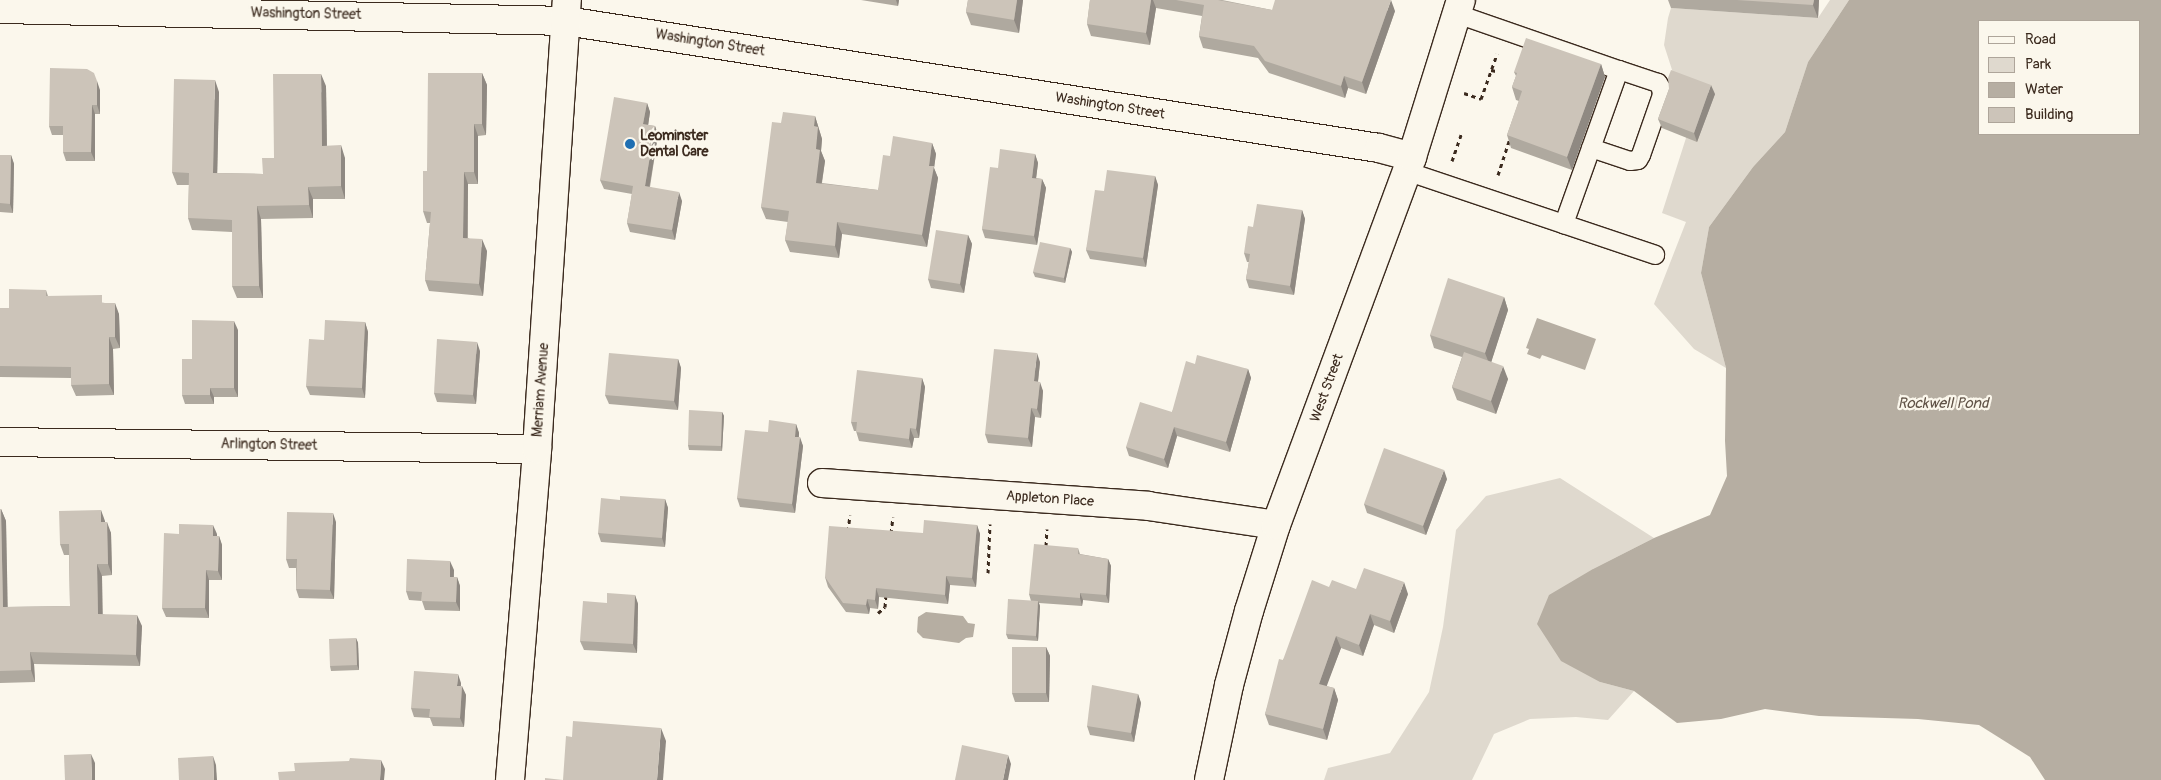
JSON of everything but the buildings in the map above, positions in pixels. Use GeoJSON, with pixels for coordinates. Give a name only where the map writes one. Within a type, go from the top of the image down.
{"type":"FeatureCollection","features":[{"type":"Feature","properties":{"kind":"street","name":"West Street"},"geometry":{"type":"LineString","coordinates":[[1209,780],[1232,675],[1276,525],[1409,164],[1459,7]]}},
{"type":"Feature","properties":{"kind":"street","name":"Washington Street"},"geometry":{"type":"LineString","coordinates":[[0,9],[567,10],[1379,148],[1409,164]]}},
{"type":"Feature","properties":{"kind":"street","name":"Merriam Avenue"},"geometry":{"type":"LineString","coordinates":[[510,780],[537,449],[567,10]]}},
{"type":"Feature","properties":{"kind":"street","name":"Arlington Street"},"geometry":{"type":"LineString","coordinates":[[0,442],[537,449]]}},
{"type":"Feature","properties":{"kind":"street","name":"Appleton Place"},"geometry":{"type":"LineString","coordinates":[[822,483],[1148,506],[1276,525]]}},
{"type":"Feature","properties":{"kind":"lane"},"geometry":{"type":"LineString","coordinates":[[1459,7],[1505,31],[1658,83],[1662,95],[1638,160],[1630,161],[1591,148]]}},
{"type":"Feature","properties":{"kind":"lane"},"geometry":{"type":"LineString","coordinates":[[1564,224],[1620,70]]}},
{"type":"Feature","properties":{"kind":"lane"},"geometry":{"type":"LineString","coordinates":[[1409,164],[1564,224],[1655,255]]}},
{"type":"Feature","properties":{"kind":"path"},"geometry":{"type":"LineString","coordinates":[[1463,92],[1481,99],[1505,31]]}},
{"type":"Feature","properties":{"kind":"path"},"geometry":{"type":"LineString","coordinates":[[1491,70],[1496,71]]}},
{"type":"Feature","properties":{"kind":"path"},"geometry":{"type":"LineString","coordinates":[[1506,152],[1511,135]]}},
{"type":"Feature","properties":{"kind":"path"},"geometry":{"type":"LineString","coordinates":[[848,536],[850,511]]}},
{"type":"Feature","properties":{"kind":"path"},"geometry":{"type":"LineString","coordinates":[[891,534],[893,516]]}},
{"type":"Feature","properties":{"kind":"path"},"geometry":{"type":"LineString","coordinates":[[988,573],[991,516]]}},
{"type":"Feature","properties":{"kind":"path"},"geometry":{"type":"LineString","coordinates":[[1046,546],[1048,522]]}},
{"type":"Feature","properties":{"kind":"path"},"geometry":{"type":"LineString","coordinates":[[878,613],[886,607],[886,590],[880,590]]}},
{"type":"Feature","properties":{"kind":"green space"},"geometry":{"type":"Polygon","coordinates":[[[1830,0],[1849,0],[1808,62],[1785,132],[1753,167],[1709,227],[1701,273],[1726,368],[1694,349],[1654,304],[1686,222],[1662,213],[1686,138],[1675,79],[1664,45],[1668,18],[1671,8],[1818,18],[1830,0]]]}},
{"type":"Feature","properties":{"kind":"green space"},"geometry":{"type":"Polygon","coordinates":[[[1560,478],[1654,538],[1593,569],[1600,682],[1634,691],[1608,720],[1576,717],[1530,719],[1494,734],[1472,780],[1324,780],[1328,768],[1390,753],[1429,692],[1443,627],[1456,530],[1486,496],[1560,478]]]}},
{"type":"Feature","properties":{"kind":"water","name":"Rockwell Pond"},"geometry":{"type":"Polygon","coordinates":[[[1849,0],[2161,0],[2161,780],[2045,780],[2030,757],[1979,725],[1918,719],[1819,716],[1765,709],[1721,719],[1677,723],[1634,691],[1600,682],[1561,661],[1537,624],[1549,595],[1593,569],[1654,538],[1710,515],[1727,476],[1725,441],[1726,368],[1701,273],[1709,227],[1753,167],[1785,132],[1808,62],[1849,0]]]}},
{"type":"Feature","properties":{"kind":"water"},"geometry":{"type":"Polygon","coordinates":[[[1537,318],[1596,339],[1585,370],[1542,355],[1540,359],[1527,354],[1529,349],[1526,348],[1537,318]]]}},
{"type":"Feature","properties":{"kind":"water"},"geometry":{"type":"Polygon","coordinates":[[[926,612],[963,616],[968,623],[975,624],[973,637],[966,638],[959,643],[923,638],[917,632],[918,617],[926,612]]]}},
{"type":"Feature","properties":{"kind":"place","name":"Leominster Dental Care"},"geometry":{"type":"Point","coordinates":[630,144]}}]}
